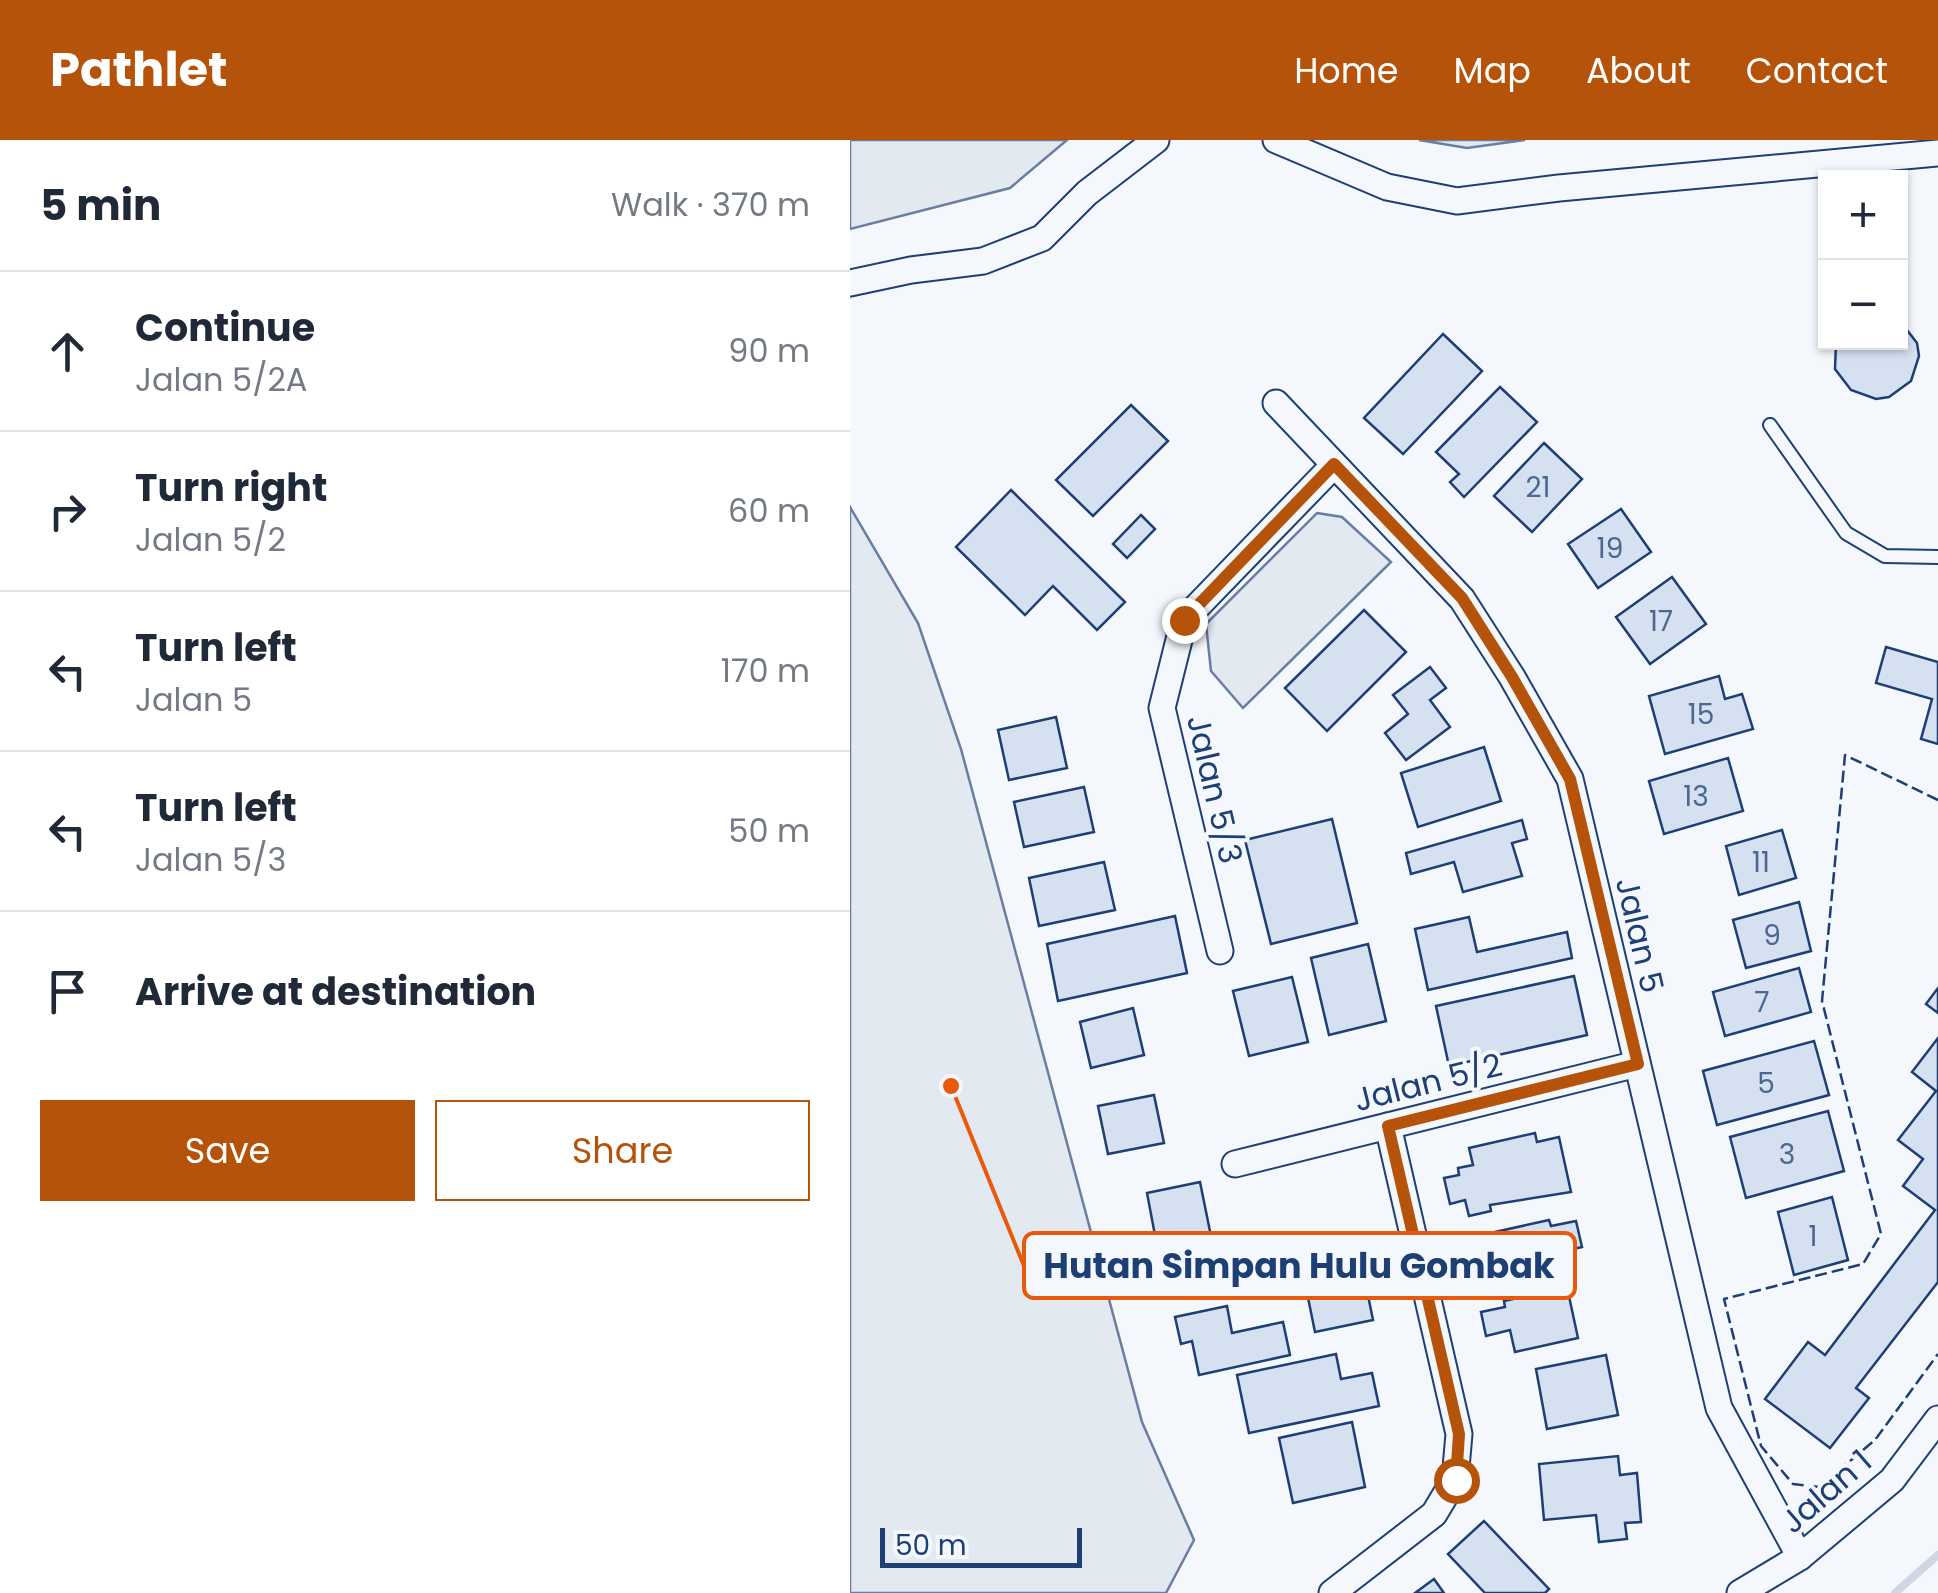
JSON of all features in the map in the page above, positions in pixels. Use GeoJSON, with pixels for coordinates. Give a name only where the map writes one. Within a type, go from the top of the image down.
{"type":"FeatureCollection","features":[{"type":"Feature","properties":{"kind":"street"},"geometry":{"type":"LineString","coordinates":[[850,283],[983,261],[1042,238],[1088,193],[1156,140]]}},
{"type":"Feature","properties":{"kind":"street"},"geometry":{"type":"LineString","coordinates":[[1276,140],[1387,186],[1457,201],[1938,153]]}},
{"type":"Feature","properties":{"kind":"street","name":"Jalan 5"},"geometry":{"type":"LineString","coordinates":[[1276,404],[1462,598],[1570,779],[1719,1408],[1800,1557]]}},
{"type":"Feature","properties":{"kind":"street","name":"Jalan 5/3"},"geometry":{"type":"LineString","coordinates":[[1220,951],[1162,708],[1184,620],[1334,464]]}},
{"type":"Feature","properties":{"kind":"street","name":"Jalan 5/2"},"geometry":{"type":"LineString","coordinates":[[1235,1164],[1638,1064]]}},
{"type":"Feature","properties":{"kind":"street"},"geometry":{"type":"LineString","coordinates":[[1332,1593],[1434,1514],[1456,1480],[1459,1434],[1388,1126]]}},
{"type":"Feature","properties":{"kind":"street","name":"Jalan 1"},"geometry":{"type":"LineString","coordinates":[[1740,1593],[1800,1557],[1892,1480],[1938,1419]]}},
{"type":"Feature","properties":{"kind":"lane"},"geometry":{"type":"LineString","coordinates":[[1770,425],[1846,532],[1885,556],[1938,557]]}},
{"type":"Feature","properties":{"kind":"shaded area"},"geometry":{"type":"Polygon","coordinates":[[[850,140],[1067,140],[1010,188],[850,229],[850,140]]]}},
{"type":"Feature","properties":{"kind":"shaded area"},"geometry":{"type":"Polygon","coordinates":[[[1419,140],[1525,140],[1467,148],[1419,140]]]}},
{"type":"Feature","properties":{"kind":"shaded area"},"geometry":{"type":"Polygon","coordinates":[[[850,507],[918,623],[961,749],[1142,1422],[1194,1540],[1166,1593],[850,1593],[850,507]]]}},
{"type":"Feature","properties":{"kind":"shaded area"},"geometry":{"type":"Polygon","coordinates":[[[1317,513],[1342,517],[1391,562],[1243,708],[1211,671],[1206,624],[1317,513]]]}},
{"type":"Feature","properties":{"kind":"building"},"geometry":{"type":"Polygon","coordinates":[[[1908,331],[1917,343],[1919,356],[1911,381],[1889,397],[1876,399],[1851,390],[1835,369],[1836,350],[1908,350],[1908,331]]]}},
{"type":"Feature","properties":{"kind":"building"},"geometry":{"type":"Polygon","coordinates":[[[1443,334],[1482,371],[1403,454],[1364,418],[1443,334]]]}},
{"type":"Feature","properties":{"kind":"building"},"geometry":{"type":"Polygon","coordinates":[[[1500,387],[1537,422],[1464,497],[1450,482],[1459,474],[1436,452],[1500,387]]]}},
{"type":"Feature","properties":{"kind":"building"},"geometry":{"type":"Polygon","coordinates":[[[1131,405],[1168,441],[1093,516],[1056,480],[1131,405]]]}},
{"type":"Feature","properties":{"kind":"building"},"geometry":{"type":"Polygon","coordinates":[[[1544,443],[1582,479],[1532,532],[1494,496],[1544,443]]]}},
{"type":"Feature","properties":{"kind":"building"},"geometry":{"type":"Polygon","coordinates":[[[1011,490],[1125,602],[1097,630],[1053,586],[1025,615],[956,547],[1011,490]]]}},
{"type":"Feature","properties":{"kind":"building"},"geometry":{"type":"Polygon","coordinates":[[[1621,509],[1651,552],[1598,588],[1568,544],[1621,509]]]}},
{"type":"Feature","properties":{"kind":"building"},"geometry":{"type":"Polygon","coordinates":[[[1141,515],[1155,529],[1127,558],[1113,544],[1141,515]]]}},
{"type":"Feature","properties":{"kind":"building"},"geometry":{"type":"Polygon","coordinates":[[[1672,577],[1706,624],[1650,664],[1616,617],[1672,577]]]}},
{"type":"Feature","properties":{"kind":"building"},"geometry":{"type":"Polygon","coordinates":[[[1364,610],[1406,652],[1327,731],[1285,688],[1364,610]]]}},
{"type":"Feature","properties":{"kind":"building"},"geometry":{"type":"Polygon","coordinates":[[[1886,647],[1938,662],[1938,744],[1921,739],[1932,699],[1876,683],[1886,647]]]}},
{"type":"Feature","properties":{"kind":"building"},"geometry":{"type":"Polygon","coordinates":[[[1430,667],[1446,688],[1430,700],[1450,727],[1406,760],[1385,733],[1408,714],[1393,695],[1430,667]]]}},
{"type":"Feature","properties":{"kind":"building"},"geometry":{"type":"Polygon","coordinates":[[[1719,676],[1725,699],[1742,694],[1753,729],[1665,754],[1649,696],[1719,676]]]}},
{"type":"Feature","properties":{"kind":"building"},"geometry":{"type":"Polygon","coordinates":[[[1056,717],[1067,768],[1009,780],[998,730],[1056,717]]]}},
{"type":"Feature","properties":{"kind":"building"},"geometry":{"type":"Polygon","coordinates":[[[1484,747],[1501,801],[1418,827],[1401,773],[1484,747]]]}},
{"type":"Feature","properties":{"kind":"building"},"geometry":{"type":"Polygon","coordinates":[[[1728,758],[1743,811],[1664,834],[1649,781],[1728,758]]]}},
{"type":"Feature","properties":{"kind":"building"},"geometry":{"type":"Polygon","coordinates":[[[1084,787],[1094,832],[1024,847],[1014,802],[1084,787]]]}},
{"type":"Feature","properties":{"kind":"building"},"geometry":{"type":"Polygon","coordinates":[[[1332,819],[1357,923],[1271,944],[1245,840],[1332,819]]]}},
{"type":"Feature","properties":{"kind":"building"},"geometry":{"type":"Polygon","coordinates":[[[1522,820],[1527,839],[1512,843],[1522,876],[1463,892],[1454,862],[1411,874],[1406,853],[1522,820]]]}},
{"type":"Feature","properties":{"kind":"building"},"geometry":{"type":"Polygon","coordinates":[[[1782,830],[1796,878],[1739,895],[1726,846],[1782,830]]]}},
{"type":"Feature","properties":{"kind":"building"},"geometry":{"type":"Polygon","coordinates":[[[1104,862],[1115,910],[1039,926],[1029,878],[1104,862]]]}},
{"type":"Feature","properties":{"kind":"building"},"geometry":{"type":"Polygon","coordinates":[[[1799,902],[1811,951],[1746,968],[1733,920],[1799,902]]]}},
{"type":"Feature","properties":{"kind":"building"},"geometry":{"type":"Polygon","coordinates":[[[1175,916],[1187,973],[1058,1001],[1047,944],[1175,916]]]}},
{"type":"Feature","properties":{"kind":"building"},"geometry":{"type":"Polygon","coordinates":[[[1469,917],[1477,952],[1567,932],[1572,958],[1428,990],[1415,929],[1469,917]]]}},
{"type":"Feature","properties":{"kind":"building"},"geometry":{"type":"Polygon","coordinates":[[[1368,944],[1386,1021],[1329,1035],[1311,958],[1368,944]]]}},
{"type":"Feature","properties":{"kind":"building"},"geometry":{"type":"Polygon","coordinates":[[[1799,968],[1811,1012],[1725,1036],[1713,992],[1799,968]]]}},
{"type":"Feature","properties":{"kind":"building"},"geometry":{"type":"Polygon","coordinates":[[[1574,976],[1587,1035],[1449,1066],[1436,1006],[1574,976]]]}},
{"type":"Feature","properties":{"kind":"building"},"geometry":{"type":"Polygon","coordinates":[[[1292,977],[1308,1042],[1249,1056],[1233,991],[1292,977]]]}},
{"type":"Feature","properties":{"kind":"building"},"geometry":{"type":"Polygon","coordinates":[[[1938,988],[1938,1013],[1926,1004],[1938,988]]]}},
{"type":"Feature","properties":{"kind":"building"},"geometry":{"type":"Polygon","coordinates":[[[1133,1008],[1144,1055],[1091,1068],[1080,1022],[1133,1008]]]}},
{"type":"Feature","properties":{"kind":"building"},"geometry":{"type":"Polygon","coordinates":[[[1938,1038],[1938,1282],[1856,1388],[1869,1398],[1830,1448],[1765,1399],[1808,1342],[1825,1355],[1935,1210],[1903,1186],[1923,1159],[1898,1140],[1936,1091],[1912,1072],[1938,1038]]]}},
{"type":"Feature","properties":{"kind":"building"},"geometry":{"type":"Polygon","coordinates":[[[1814,1041],[1829,1095],[1717,1125],[1703,1071],[1814,1041]]]}},
{"type":"Feature","properties":{"kind":"building"},"geometry":{"type":"Polygon","coordinates":[[[1154,1095],[1164,1143],[1108,1154],[1098,1106],[1154,1095]]]}},
{"type":"Feature","properties":{"kind":"building"},"geometry":{"type":"Polygon","coordinates":[[[1828,1111],[1844,1171],[1746,1198],[1730,1137],[1828,1111]]]}},
{"type":"Feature","properties":{"kind":"building"},"geometry":{"type":"Polygon","coordinates":[[[1535,1133],[1537,1142],[1559,1137],[1571,1192],[1490,1205],[1491,1211],[1469,1216],[1465,1200],[1450,1204],[1444,1178],[1459,1175],[1458,1168],[1473,1165],[1469,1148],[1535,1133]]]}},
{"type":"Feature","properties":{"kind":"building"},"geometry":{"type":"Polygon","coordinates":[[[1200,1182],[1215,1256],[1161,1267],[1147,1193],[1200,1182]]]}},
{"type":"Feature","properties":{"kind":"building"},"geometry":{"type":"Polygon","coordinates":[[[1832,1197],[1848,1260],[1794,1275],[1778,1212],[1832,1197]]]}},
{"type":"Feature","properties":{"kind":"building"},"geometry":{"type":"Polygon","coordinates":[[[1549,1220],[1551,1226],[1576,1221],[1582,1247],[1556,1253],[1561,1274],[1482,1292],[1477,1267],[1456,1271],[1450,1242],[1549,1220]]]}},
{"type":"Feature","properties":{"kind":"building"},"geometry":{"type":"Polygon","coordinates":[[[1360,1256],[1373,1320],[1315,1332],[1302,1268],[1360,1256]]]}},
{"type":"Feature","properties":{"kind":"building"},"geometry":{"type":"Polygon","coordinates":[[[1567,1287],[1578,1338],[1515,1352],[1510,1330],[1486,1336],[1481,1312],[1505,1307],[1504,1301],[1567,1287]]]}},
{"type":"Feature","properties":{"kind":"building"},"geometry":{"type":"Polygon","coordinates":[[[1227,1306],[1232,1333],[1283,1322],[1290,1355],[1199,1375],[1192,1341],[1181,1344],[1175,1317],[1227,1306]]]}},
{"type":"Feature","properties":{"kind":"building"},"geometry":{"type":"Polygon","coordinates":[[[1336,1354],[1341,1379],[1372,1373],[1379,1406],[1249,1433],[1237,1375],[1336,1354]]]}},
{"type":"Feature","properties":{"kind":"building"},"geometry":{"type":"Polygon","coordinates":[[[1606,1355],[1618,1415],[1547,1429],[1536,1369],[1606,1355]]]}},
{"type":"Feature","properties":{"kind":"building"},"geometry":{"type":"Polygon","coordinates":[[[1352,1422],[1365,1487],[1293,1503],[1279,1438],[1352,1422]]]}},
{"type":"Feature","properties":{"kind":"building"},"geometry":{"type":"Polygon","coordinates":[[[1618,1456],[1620,1475],[1637,1473],[1641,1522],[1625,1523],[1627,1539],[1599,1542],[1596,1515],[1544,1520],[1539,1464],[1618,1456]]]}},
{"type":"Feature","properties":{"kind":"building"},"geometry":{"type":"Polygon","coordinates":[[[1484,1521],[1549,1589],[1545,1593],[1485,1593],[1448,1554],[1484,1521]]]}},
{"type":"Feature","properties":{"kind":"building"},"geometry":{"type":"Polygon","coordinates":[[[1434,1579],[1444,1593],[1415,1593],[1434,1579]]]}},
{"type":"Feature","properties":{"kind":"waterway"},"geometry":{"type":"LineString","coordinates":[[1895,1593],[1938,1555]]}},
{"type":"Feature","properties":{"kind":"fence"},"geometry":{"type":"LineString","coordinates":[[1938,800],[1845,755],[1822,1001],[1881,1234],[1863,1264],[1724,1299],[1761,1446],[1793,1484],[1819,1487],[1875,1440],[1938,1354]]}},
{"type":"Feature","properties":{"kind":"place","name":"Hutan Simpan Hulu Gombak"},"geometry":{"type":"Point","coordinates":[951,1086]}},
{"type":"Feature","properties":{"kind":"route"},"geometry":{"type":"LineString","coordinates":[[1184,620],[1334,464],[1462,598],[1570,779],[1638,1064],[1388,1126],[1459,1434],[1456,1480]]}}]}
